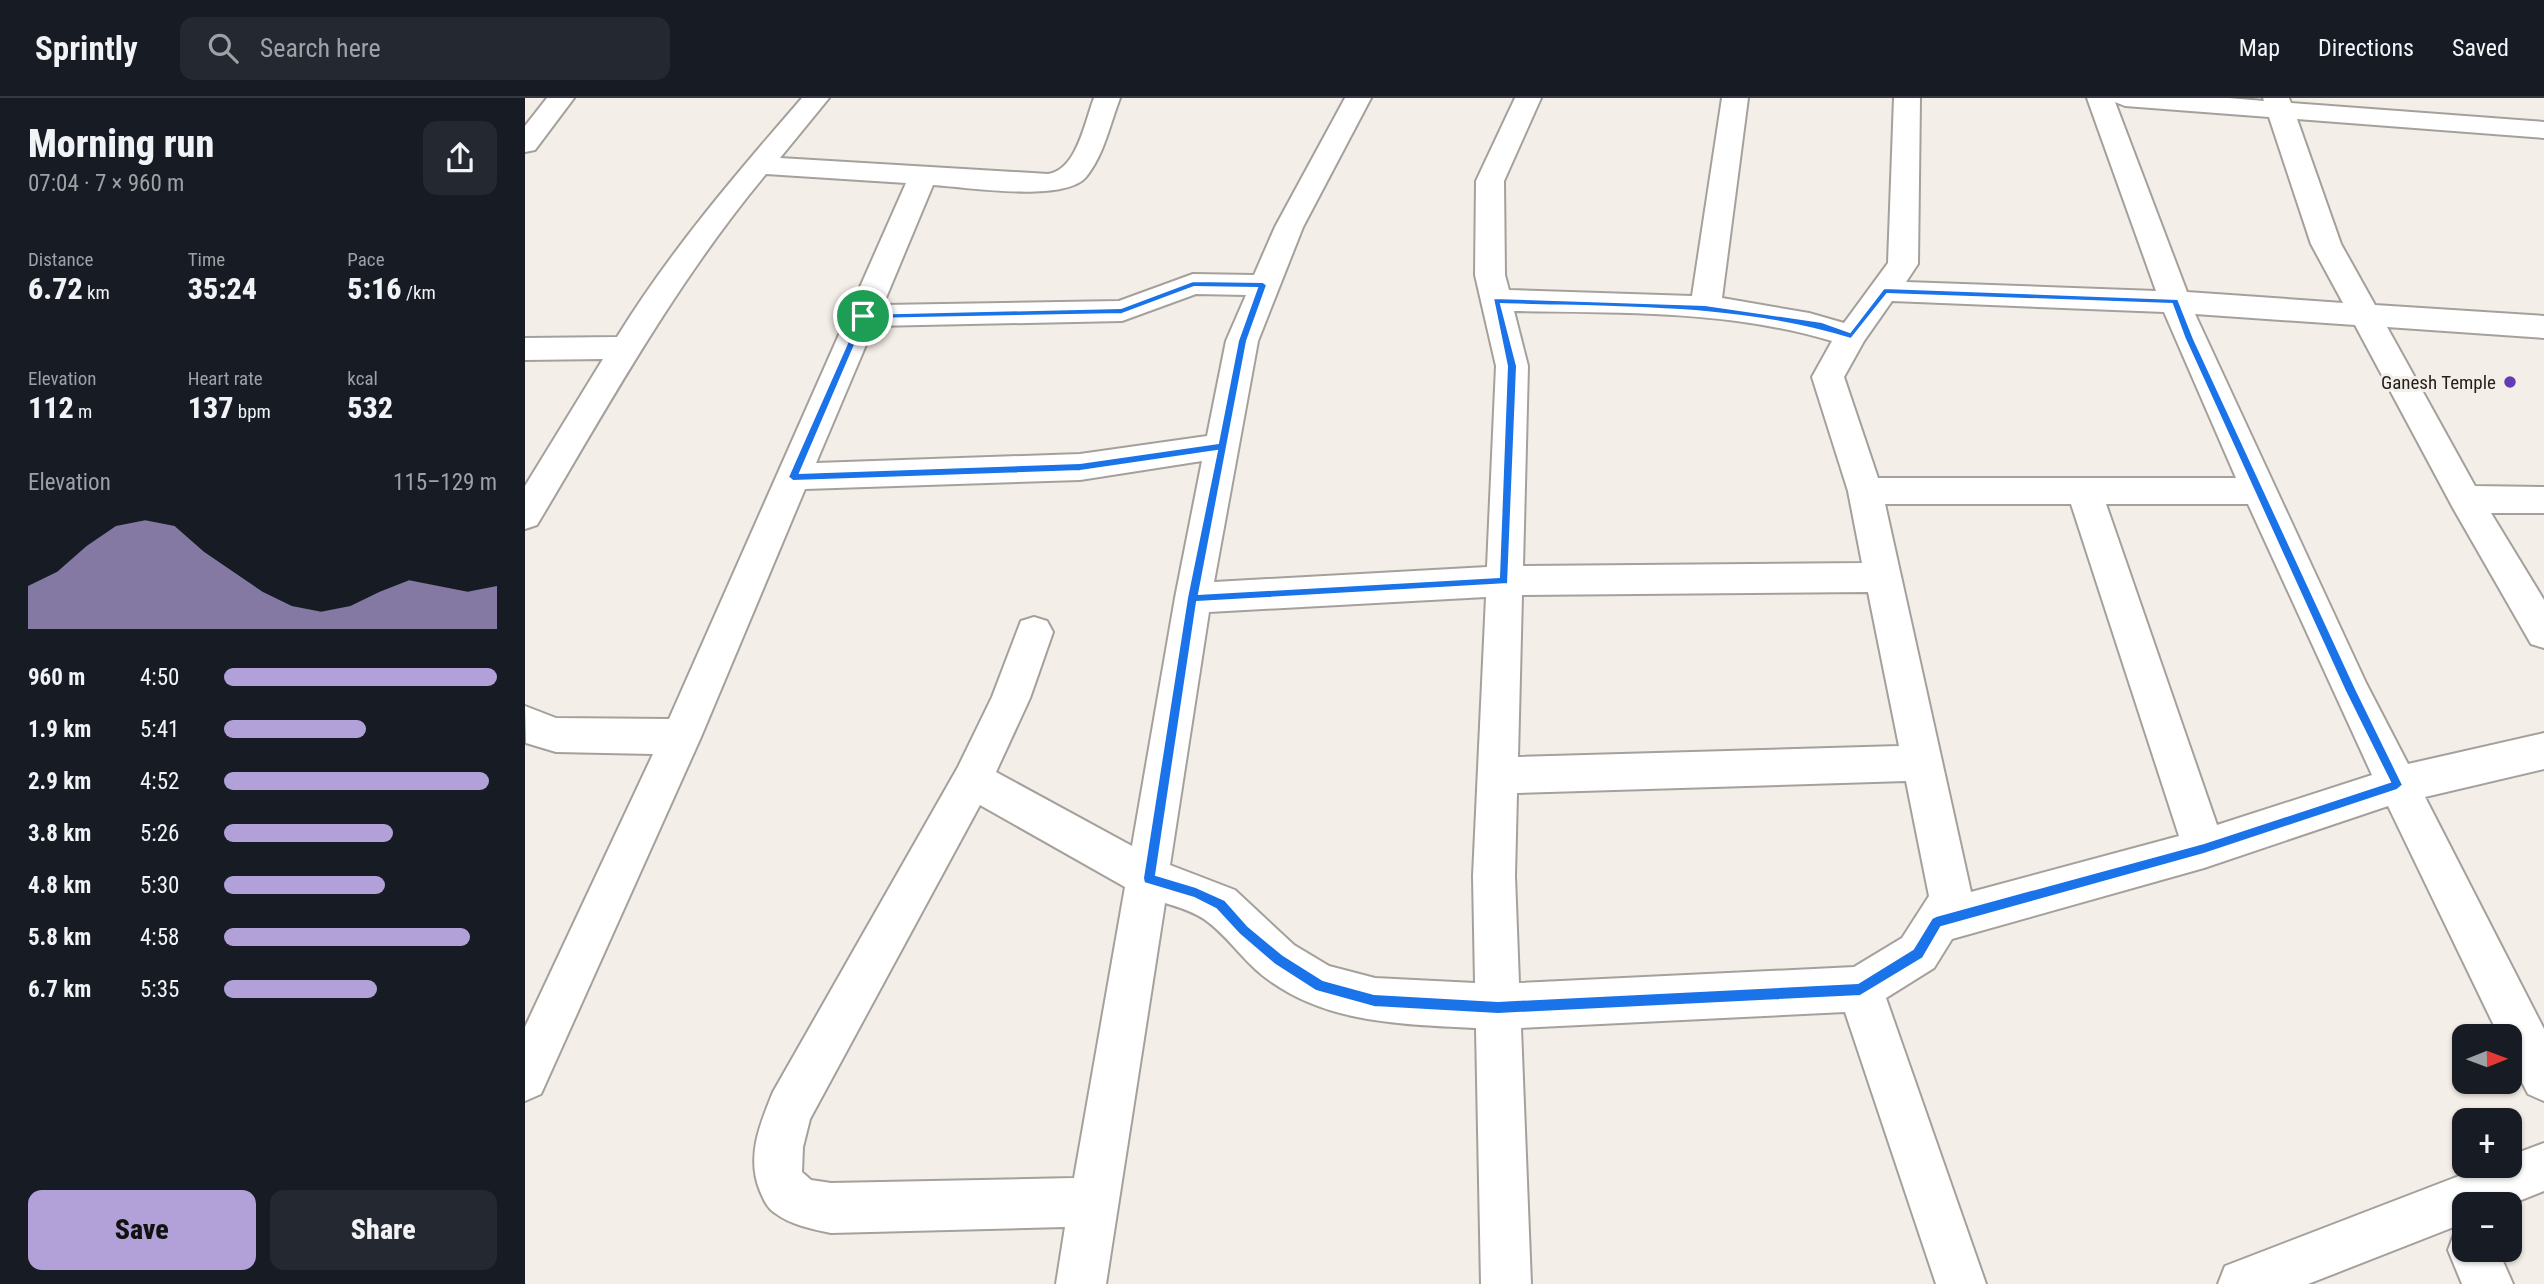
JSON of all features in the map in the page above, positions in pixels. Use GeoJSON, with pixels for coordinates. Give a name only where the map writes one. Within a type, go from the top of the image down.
{"type":"FeatureCollection","features":[{"type":"Feature","properties":{"kind":"street"},"geometry":{"type":"LineString","coordinates":[[525,144],[561,98]]}},
{"type":"Feature","properties":{"kind":"street"},"geometry":{"type":"LineString","coordinates":[[526,513],[652,305],[758,165],[816,98]]}},
{"type":"Feature","properties":{"kind":"street"},"geometry":{"type":"LineString","coordinates":[[758,165],[1048,183],[1062,181],[1071,176],[1080,164],[1107,98]]}},
{"type":"Feature","properties":{"kind":"street"},"geometry":{"type":"LineString","coordinates":[[1080,1284],[1193,598],[1243,341],[1263,285],[1289,227],[1358,98]]}},
{"type":"Feature","properties":{"kind":"street"},"geometry":{"type":"LineString","coordinates":[[1506,1284],[1494,876],[1512,366],[1490,275],[1490,181],[1528,98]]}},
{"type":"Feature","properties":{"kind":"street"},"geometry":{"type":"LineString","coordinates":[[1705,308],[1735,98]]}},
{"type":"Feature","properties":{"kind":"street"},"geometry":{"type":"LineString","coordinates":[[972,780],[1149,878],[1196,893],[1220,905],[1278,960],[1320,986],[1374,1000],[1498,1007],[1860,989],[1918,953],[1951,900],[1865,491],[1828,377],[1851,336],[1903,264],[1907,98]]}},
{"type":"Feature","properties":{"kind":"street"},"geometry":{"type":"LineString","coordinates":[[2100,98],[2189,339],[2351,691],[2544,1078]]}},
{"type":"Feature","properties":{"kind":"street"},"geometry":{"type":"LineString","coordinates":[[2125,98],[2278,104],[2544,130]]}},
{"type":"Feature","properties":{"kind":"street"},"geometry":{"type":"LineString","coordinates":[[2278,104],[2326,244],[2465,499],[2544,633]]}},
{"type":"Feature","properties":{"kind":"street"},"geometry":{"type":"LineString","coordinates":[[525,1078],[681,737],[923,176]]}},
{"type":"Feature","properties":{"kind":"street"},"geometry":{"type":"LineString","coordinates":[[863,316],[1122,311],[1193,284],[1263,285]]}},
{"type":"Feature","properties":{"kind":"street"},"geometry":{"type":"LineString","coordinates":[[1884,291],[2175,302],[2544,327]]}},
{"type":"Feature","properties":{"kind":"street"},"geometry":{"type":"LineString","coordinates":[[1496,300],[1705,308],[1811,323],[1851,336]]}},
{"type":"Feature","properties":{"kind":"street"},"geometry":{"type":"LineString","coordinates":[[525,349],[626,348]]}},
{"type":"Feature","properties":{"kind":"street"},"geometry":{"type":"LineString","coordinates":[[793,477],[1080,467],[1222,446]]}},
{"type":"Feature","properties":{"kind":"street"},"geometry":{"type":"LineString","coordinates":[[1865,491],[2259,491]]}},
{"type":"Feature","properties":{"kind":"street"},"geometry":{"type":"LineString","coordinates":[[2084,491],[2204,849]]}},
{"type":"Feature","properties":{"kind":"street"},"geometry":{"type":"LineString","coordinates":[[2465,499],[2544,499]]}},
{"type":"Feature","properties":{"kind":"street"},"geometry":{"type":"LineString","coordinates":[[1193,598],[1504,581],[1882,577]]}},
{"type":"Feature","properties":{"kind":"street"},"geometry":{"type":"LineString","coordinates":[[1034,632],[1011,698],[972,780],[790,1109],[776,1168],[785,1191],[801,1202],[831,1208],[1094,1202]]}},
{"type":"Feature","properties":{"kind":"street"},"geometry":{"type":"LineString","coordinates":[[525,723],[540,732],[556,735],[681,737]]}},
{"type":"Feature","properties":{"kind":"street"},"geometry":{"type":"LineString","coordinates":[[1936,922],[2204,849],[2397,785],[2544,751]]}},
{"type":"Feature","properties":{"kind":"street"},"geometry":{"type":"LineString","coordinates":[[1498,776],[1921,763]]}},
{"type":"Feature","properties":{"kind":"street"},"geometry":{"type":"LineString","coordinates":[[1860,989],[1961,1284]]}},
{"type":"Feature","properties":{"kind":"street"},"geometry":{"type":"LineString","coordinates":[[2500,1192],[2544,1167]]}},
{"type":"Feature","properties":{"kind":"street"},"geometry":{"type":"LineString","coordinates":[[2243,1284],[2452,1218]]}},
{"type":"Feature","properties":{"kind":"street"},"geometry":{"type":"LineString","coordinates":[[2478,1262],[2487,1284]]}},
{"type":"Feature","properties":{"kind":"place","name":"Ganesh Temple"},"geometry":{"type":"Point","coordinates":[2510,382]}},
{"type":"Feature","properties":{"kind":"route"},"geometry":{"type":"LineString","coordinates":[[863,316],[793,477],[1080,467],[1222,446],[1207,522],[1193,598],[1504,581],[1512,366],[1496,300],[1705,308],[1775,316],[1822,325],[1851,336],[1884,291],[2175,302],[2189,339],[2397,785],[2204,849],[1936,922],[1918,953],[1860,989],[1498,1007],[1374,1000],[1320,986],[1278,960],[1220,905],[1196,893],[1149,878],[1193,598],[1222,446],[1243,341],[1263,285],[1193,284],[1122,311],[863,316]]}}]}
